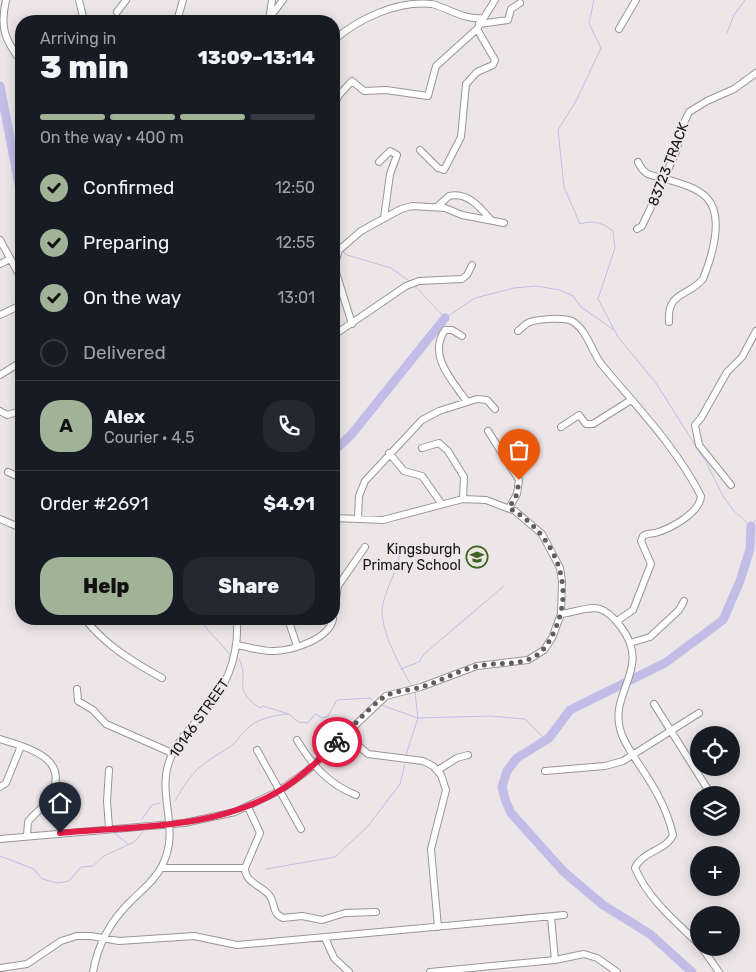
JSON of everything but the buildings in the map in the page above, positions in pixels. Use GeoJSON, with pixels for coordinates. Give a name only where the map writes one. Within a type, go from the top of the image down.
{"type":"FeatureCollection","features":[{"type":"Feature","properties":{"kind":"street"},"geometry":{"type":"LineString","coordinates":[[6,0],[1,18],[2,26],[15,52]]}},
{"type":"Feature","properties":{"kind":"street"},"geometry":{"type":"LineString","coordinates":[[79,0],[83,15]]}},
{"type":"Feature","properties":{"kind":"street"},"geometry":{"type":"LineString","coordinates":[[116,12],[126,0]]}},
{"type":"Feature","properties":{"kind":"street"},"geometry":{"type":"LineString","coordinates":[[179,15],[183,0]]}},
{"type":"Feature","properties":{"kind":"street"},"geometry":{"type":"LineString","coordinates":[[269,15],[272,0]]}},
{"type":"Feature","properties":{"kind":"street"},"geometry":{"type":"LineString","coordinates":[[340,94],[352,81],[364,91],[386,90],[426,97],[431,89],[436,66],[478,27],[495,0]]}},
{"type":"Feature","properties":{"kind":"street"},"geometry":{"type":"LineString","coordinates":[[619,29],[636,0]]}},
{"type":"Feature","properties":{"kind":"street"},"geometry":{"type":"LineString","coordinates":[[271,15],[280,1]]}},
{"type":"Feature","properties":{"kind":"street"},"geometry":{"type":"LineString","coordinates":[[340,36],[368,15],[393,6],[415,2],[431,3],[465,17],[484,18]]}},
{"type":"Feature","properties":{"kind":"street"},"geometry":{"type":"LineString","coordinates":[[478,27],[508,20],[511,9],[520,3]]}},
{"type":"Feature","properties":{"kind":"street"},"geometry":{"type":"LineString","coordinates":[[420,150],[438,168],[444,170],[461,137],[466,84],[474,74],[493,65],[495,60],[478,27]]}},
{"type":"Feature","properties":{"kind":"street","name":"83723 TRACK"},"geometry":{"type":"LineString","coordinates":[[637,229],[643,225],[676,152],[682,127],[689,112],[707,100],[740,85],[756,73]]}},
{"type":"Feature","properties":{"kind":"street"},"geometry":{"type":"LineString","coordinates":[[379,162],[390,152],[397,155],[389,180],[384,218]]}},
{"type":"Feature","properties":{"kind":"street"},"geometry":{"type":"LineString","coordinates":[[638,162],[643,171],[649,176],[663,178],[694,190],[708,198],[716,220],[713,242],[703,279],[674,300],[670,307],[669,322]]}},
{"type":"Feature","properties":{"kind":"street"},"geometry":{"type":"LineString","coordinates":[[437,207],[449,196],[462,196],[478,205],[492,220]]}},
{"type":"Feature","properties":{"kind":"street"},"geometry":{"type":"LineString","coordinates":[[340,250],[354,236],[406,207],[437,207],[504,223]]}},
{"type":"Feature","properties":{"kind":"street"},"geometry":{"type":"LineString","coordinates":[[0,240],[15,268]]}},
{"type":"Feature","properties":{"kind":"street"},"geometry":{"type":"LineString","coordinates":[[0,264],[10,259]]}},
{"type":"Feature","properties":{"kind":"street"},"geometry":{"type":"LineString","coordinates":[[340,331],[411,284],[426,280],[462,279],[467,275],[472,265]]}},
{"type":"Feature","properties":{"kind":"street"},"geometry":{"type":"LineString","coordinates":[[340,288],[352,324]]}},
{"type":"Feature","properties":{"kind":"street"},"geometry":{"type":"LineString","coordinates":[[0,315],[15,308]]}},
{"type":"Feature","properties":{"kind":"street"},"geometry":{"type":"LineString","coordinates":[[518,331],[532,321],[561,318],[573,322],[586,335],[602,364],[616,378],[631,400],[659,430],[700,494],[701,500],[689,515],[666,529],[643,536],[641,541],[651,564],[633,610],[617,621]]}},
{"type":"Feature","properties":{"kind":"street"},"geometry":{"type":"LineString","coordinates":[[462,336],[452,330],[445,330],[438,344],[438,352],[440,360],[467,402]]}},
{"type":"Feature","properties":{"kind":"street"},"geometry":{"type":"LineString","coordinates":[[731,485],[699,445],[694,425],[701,418],[727,372],[742,357],[756,331]]}},
{"type":"Feature","properties":{"kind":"street"},"geometry":{"type":"LineString","coordinates":[[0,375],[15,366]]}},
{"type":"Feature","properties":{"kind":"street"},"geometry":{"type":"LineString","coordinates":[[358,519],[359,496],[365,481],[427,416],[467,402],[485,399],[495,409]]}},
{"type":"Feature","properties":{"kind":"street"},"geometry":{"type":"LineString","coordinates":[[561,427],[577,416],[580,416],[586,424],[593,424],[631,400]]}},
{"type":"Feature","properties":{"kind":"street"},"geometry":{"type":"LineString","coordinates":[[0,411],[6,415],[15,413]]}},
{"type":"Feature","properties":{"kind":"street"},"geometry":{"type":"LineString","coordinates":[[488,431],[519,480],[517,494],[509,508]]}},
{"type":"Feature","properties":{"kind":"street"},"geometry":{"type":"LineString","coordinates":[[422,448],[439,443],[448,451],[464,477],[463,499]]}},
{"type":"Feature","properties":{"kind":"street"},"geometry":{"type":"LineString","coordinates":[[390,453],[404,471],[422,476],[441,503]]}},
{"type":"Feature","properties":{"kind":"street"},"geometry":{"type":"LineString","coordinates":[[8,472],[15,475]]}},
{"type":"Feature","properties":{"kind":"street"},"geometry":{"type":"LineString","coordinates":[[0,839],[171,823],[219,816],[248,806],[279,791],[313,765],[390,694],[421,687],[477,666],[520,661],[535,657],[544,650],[552,638],[561,614],[562,581],[554,555],[546,539],[535,527],[509,508],[486,500],[463,499],[441,503],[392,518],[340,518]]}},
{"type":"Feature","properties":{"kind":"street"},"geometry":{"type":"LineString","coordinates":[[0,519],[15,525]]}},
{"type":"Feature","properties":{"kind":"street"},"geometry":{"type":"LineString","coordinates":[[340,583],[365,547]]}},
{"type":"Feature","properties":{"kind":"street"},"geometry":{"type":"LineString","coordinates":[[630,643],[650,637],[679,610],[684,601]]}},
{"type":"Feature","properties":{"kind":"street"},"geometry":{"type":"LineString","coordinates":[[561,614],[597,608],[611,613],[630,643],[633,665],[618,717],[620,730],[661,800],[673,835],[670,840],[639,862],[635,868],[643,883],[674,923],[690,936]]}},
{"type":"Feature","properties":{"kind":"street"},"geometry":{"type":"LineString","coordinates":[[90,625],[100,638],[162,678]]}},
{"type":"Feature","properties":{"kind":"street","name":"10146 STREET"},"geometry":{"type":"LineString","coordinates":[[93,972],[103,939],[115,917],[150,883],[162,868],[169,848],[171,823],[165,783],[172,753],[181,738],[222,690],[231,670],[237,645],[237,625]]}},
{"type":"Feature","properties":{"kind":"street"},"geometry":{"type":"LineString","coordinates":[[290,625],[297,646]]}},
{"type":"Feature","properties":{"kind":"street"},"geometry":{"type":"LineString","coordinates":[[237,645],[275,651],[297,646],[322,636],[331,625]]}},
{"type":"Feature","properties":{"kind":"street"},"geometry":{"type":"LineString","coordinates":[[77,689],[78,701],[93,710],[106,724],[172,753]]}},
{"type":"Feature","properties":{"kind":"street"},"geometry":{"type":"LineString","coordinates":[[654,704],[706,786]]}},
{"type":"Feature","properties":{"kind":"street"},"geometry":{"type":"LineString","coordinates":[[545,771],[615,764],[634,756],[699,713]]}},
{"type":"Feature","properties":{"kind":"street"},"geometry":{"type":"LineString","coordinates":[[345,734],[362,751],[373,755],[423,761],[438,770],[444,781],[446,790],[430,849],[438,927]]}},
{"type":"Feature","properties":{"kind":"street"},"geometry":{"type":"LineString","coordinates":[[0,739],[41,753],[48,759],[56,779],[49,800],[28,822],[27,836]]}},
{"type":"Feature","properties":{"kind":"street"},"geometry":{"type":"LineString","coordinates":[[297,740],[313,765],[332,784],[356,796]]}},
{"type":"Feature","properties":{"kind":"street"},"geometry":{"type":"LineString","coordinates":[[0,787],[6,783],[22,746]]}},
{"type":"Feature","properties":{"kind":"street"},"geometry":{"type":"LineString","coordinates":[[257,750],[301,830]]}},
{"type":"Feature","properties":{"kind":"street"},"geometry":{"type":"LineString","coordinates":[[438,770],[457,758],[468,755]]}},
{"type":"Feature","properties":{"kind":"street"},"geometry":{"type":"LineString","coordinates":[[109,770],[107,801],[109,828]]}},
{"type":"Feature","properties":{"kind":"street"},"geometry":{"type":"LineString","coordinates":[[248,806],[260,833],[244,868],[248,878],[270,895],[275,913],[283,918],[302,916],[322,920],[345,914],[376,912]]}},
{"type":"Feature","properties":{"kind":"street"},"geometry":{"type":"LineString","coordinates":[[162,868],[244,868]]}},
{"type":"Feature","properties":{"kind":"street"},"geometry":{"type":"LineString","coordinates":[[0,968],[32,962],[68,938],[86,936],[119,941],[194,936],[237,945],[564,915]]}},
{"type":"Feature","properties":{"kind":"street"},"geometry":{"type":"LineString","coordinates":[[551,917],[555,960]]}},
{"type":"Feature","properties":{"kind":"street"},"geometry":{"type":"LineString","coordinates":[[325,938],[334,958],[349,972]]}},
{"type":"Feature","properties":{"kind":"street"},"geometry":{"type":"LineString","coordinates":[[430,972],[591,955],[617,972]]}},
{"type":"Feature","properties":{"kind":"street"},"geometry":{"type":"LineString","coordinates":[[708,956],[719,972]]}},
{"type":"Feature","properties":{"kind":"waterway"},"geometry":{"type":"LineString","coordinates":[[594,0],[589,23],[601,48],[576,101],[558,130],[564,187],[580,224],[597,223],[613,231],[615,248],[598,299],[618,337],[656,383],[707,464],[723,496],[733,510],[751,526],[756,520]]}},
{"type":"Feature","properties":{"kind":"waterway"},"geometry":{"type":"LineString","coordinates":[[727,33],[734,15],[745,0]]}},
{"type":"Feature","properties":{"kind":"waterway"},"geometry":{"type":"LineString","coordinates":[[0,86],[15,164]]}},
{"type":"Feature","properties":{"kind":"waterway"},"geometry":{"type":"LineString","coordinates":[[343,252],[347,255],[391,268],[409,281]]}},
{"type":"Feature","properties":{"kind":"waterway"},"geometry":{"type":"LineString","coordinates":[[414,285],[445,318],[475,298],[514,288],[536,286],[560,290],[573,296],[581,307],[614,330]]}},
{"type":"Feature","properties":{"kind":"waterway"},"geometry":{"type":"LineString","coordinates":[[340,445],[351,435],[445,318]]}},
{"type":"Feature","properties":{"kind":"waterway"},"geometry":{"type":"LineString","coordinates":[[692,972],[650,934],[603,905],[564,872],[511,813],[502,787],[507,771],[517,758],[549,738],[570,710],[665,663],[723,620],[740,581],[750,549],[751,526]]}},
{"type":"Feature","properties":{"kind":"waterway"},"geometry":{"type":"LineString","coordinates":[[401,547],[398,562],[383,603],[382,612],[386,634],[412,686]]}},
{"type":"Feature","properties":{"kind":"waterway"},"geometry":{"type":"LineString","coordinates":[[401,669],[419,662],[424,654],[504,586]]}},
{"type":"Feature","properties":{"kind":"waterway"},"geometry":{"type":"LineString","coordinates":[[204,625],[230,655]]}},
{"type":"Feature","properties":{"kind":"waterway"},"geometry":{"type":"LineString","coordinates":[[239,659],[243,674],[243,690],[251,701],[260,708],[263,706],[289,714],[298,722],[308,723],[315,714],[323,718],[328,716],[337,700],[370,698],[373,701]]}},
{"type":"Feature","properties":{"kind":"waterway"},"geometry":{"type":"LineString","coordinates":[[406,755],[418,718],[415,692]]}},
{"type":"Feature","properties":{"kind":"waterway"},"geometry":{"type":"LineString","coordinates":[[381,705],[418,718],[490,716],[525,719],[545,739]]}},
{"type":"Feature","properties":{"kind":"waterway"},"geometry":{"type":"LineString","coordinates":[[175,801],[193,774],[232,745],[250,726],[266,718],[288,714]]}},
{"type":"Feature","properties":{"kind":"waterway"},"geometry":{"type":"LineString","coordinates":[[266,869],[335,857],[368,826],[400,784],[405,764]]}},
{"type":"Feature","properties":{"kind":"waterway"},"geometry":{"type":"LineString","coordinates":[[142,819],[152,805],[160,803]]}},
{"type":"Feature","properties":{"kind":"waterway"},"geometry":{"type":"LineString","coordinates":[[113,832],[128,844]]}},
{"type":"Feature","properties":{"kind":"waterway"},"geometry":{"type":"LineString","coordinates":[[0,856],[34,869],[42,879],[58,883],[69,881],[81,867],[93,866],[104,856],[134,842],[143,832]]}},
{"type":"Feature","properties":{"kind":"way so far"},"geometry":{"type":"LineString","coordinates":[[337,742],[380,700],[390,694],[421,687],[477,666],[528,660],[544,650],[552,638],[561,614],[562,581],[560,568],[546,539],[528,521],[509,508],[517,494],[519,480]]}},
{"type":"Feature","properties":{"kind":"place","name":"Kingsburgh Primary School"},"geometry":{"type":"Point","coordinates":[477,557]}},
{"type":"Feature","properties":{"kind":"route"},"geometry":{"type":"LineString","coordinates":[[60,833],[184,823],[227,814],[256,803],[279,791],[306,771],[337,742]]}}]}
